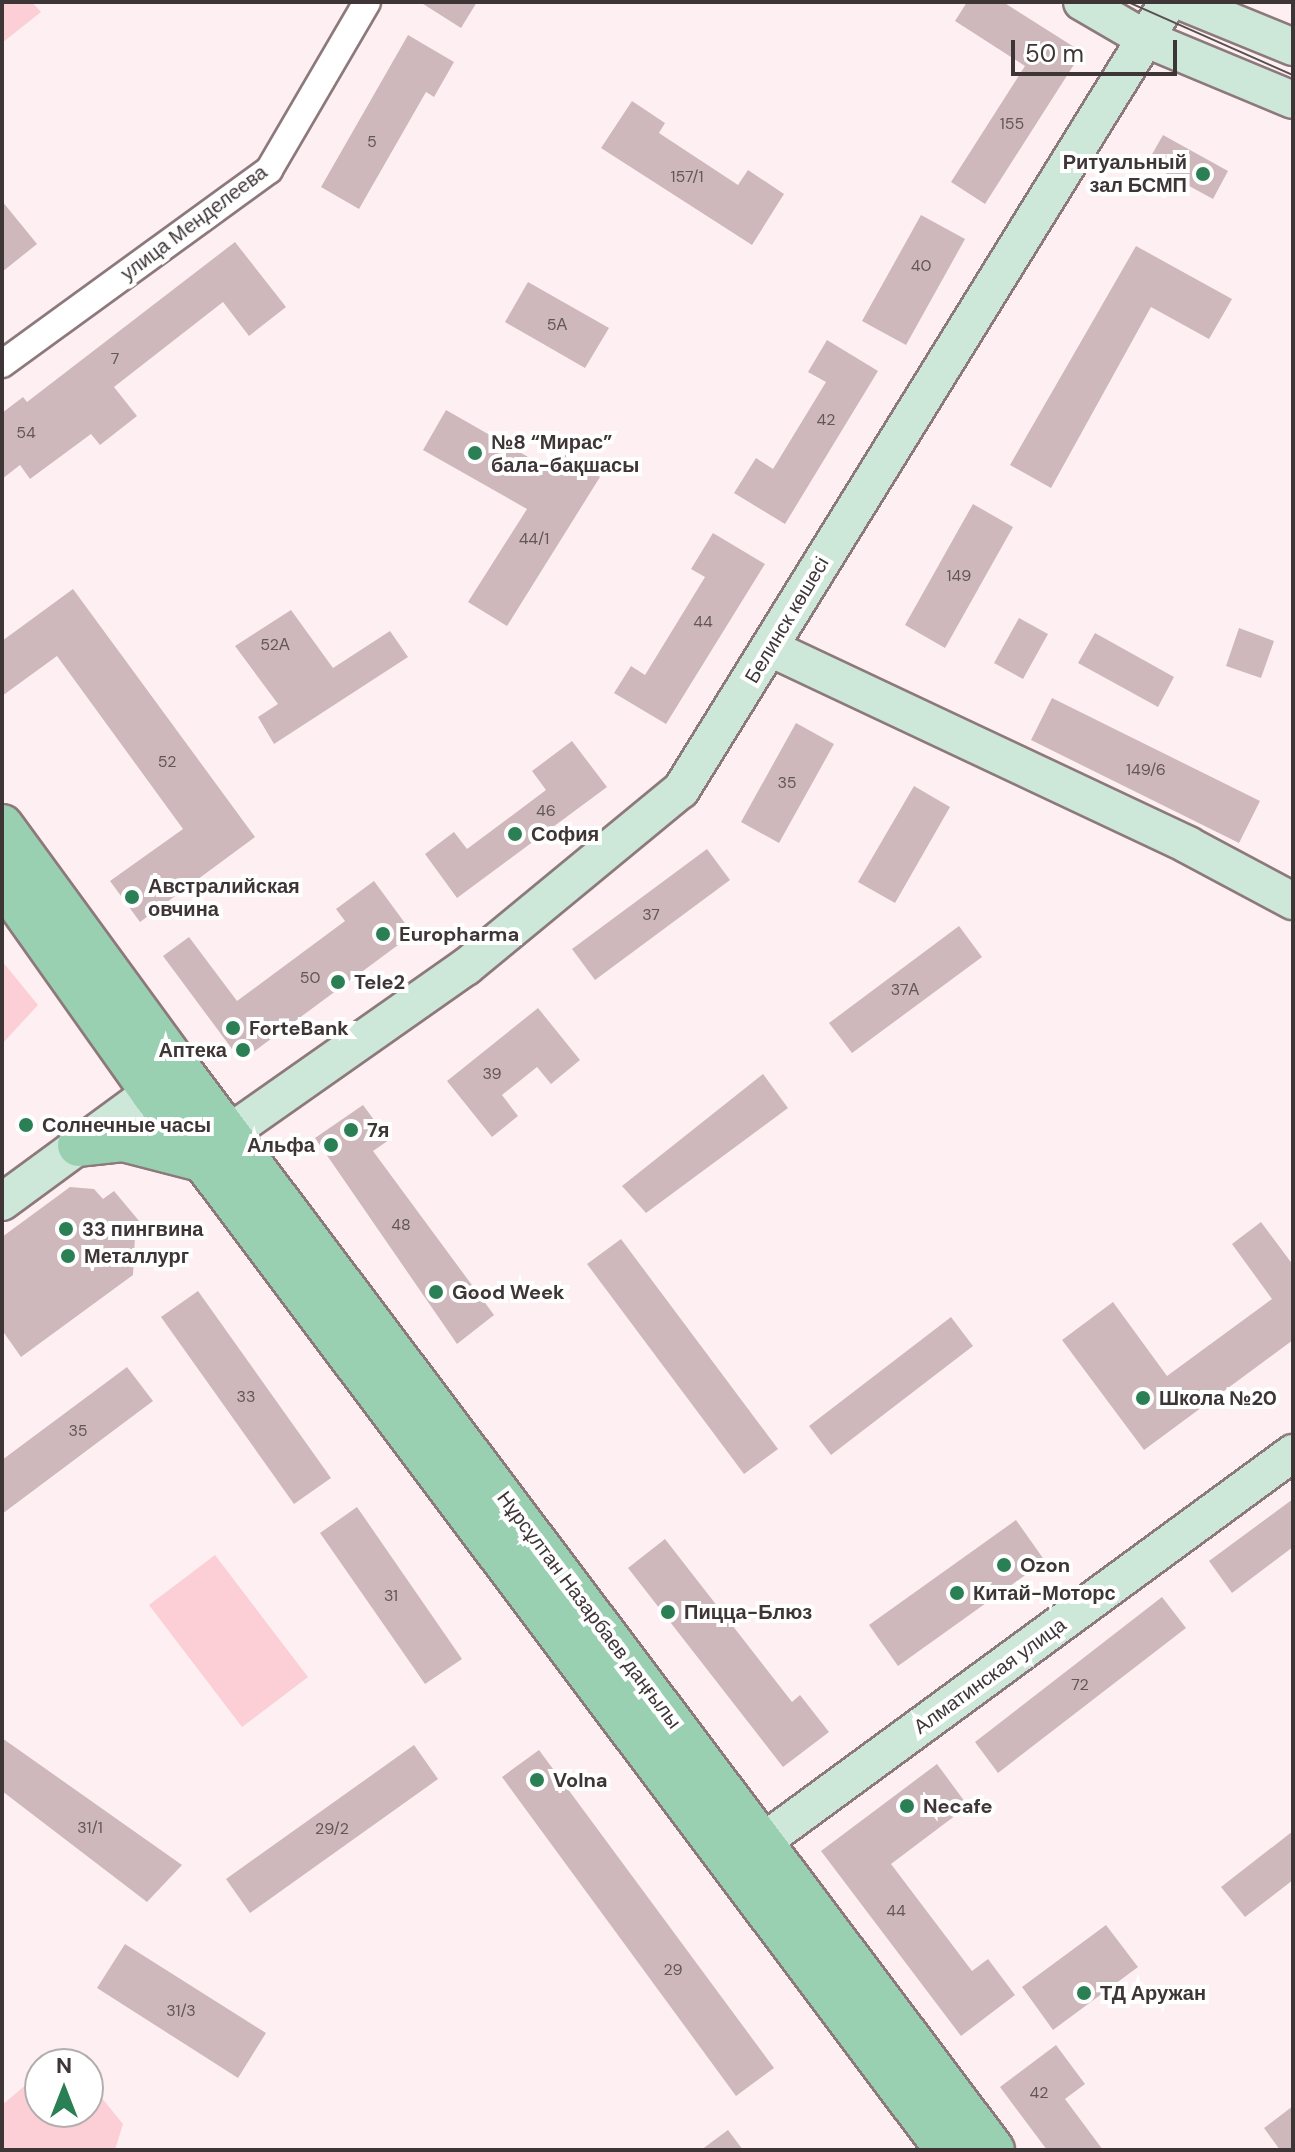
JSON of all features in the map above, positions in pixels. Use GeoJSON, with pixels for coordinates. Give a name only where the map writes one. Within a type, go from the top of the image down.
{"type":"FeatureCollection","features":[{"type":"Feature","properties":{"kind":"main road"},"geometry":{"type":"LineString","coordinates":[[1082,2],[1144,38],[1293,100]]}},
{"type":"Feature","properties":{"kind":"main road","name":"Белинск көшесі"},"geometry":{"type":"LineString","coordinates":[[211,1150],[263,1109],[466,967],[681,790],[772,649],[1168,2]]}},
{"type":"Feature","properties":{"kind":"main road"},"geometry":{"type":"LineString","coordinates":[[1183,2],[1293,47]]}},
{"type":"Feature","properties":{"kind":"main road"},"geometry":{"type":"LineString","coordinates":[[772,649],[1188,845],[1293,901]]}},
{"type":"Feature","properties":{"kind":"main road","name":"Нұрсұлтан Назарбаев даңғылы"},"geometry":{"type":"LineString","coordinates":[[2,826],[211,1150],[748,1854],[993,2150]]}},
{"type":"Feature","properties":{"kind":"main road","name":"Нұрсұлтан Назарбаев даңғылы"},"geometry":{"type":"LineString","coordinates":[[2,880],[167,1083]]}},
{"type":"Feature","properties":{"kind":"main road"},"geometry":{"type":"LineString","coordinates":[[2,1202],[167,1083]]}},
{"type":"Feature","properties":{"kind":"main road"},"geometry":{"type":"LineString","coordinates":[[79,1145],[123,1140],[211,1150]]}},
{"type":"Feature","properties":{"kind":"main road","name":"Алматинская улица"},"geometry":{"type":"LineString","coordinates":[[748,1854],[1293,1453]]}},
{"type":"Feature","properties":{"kind":"main road","name":"Нұрсұлтан Назарбаев даңғылы"},"geometry":{"type":"LineString","coordinates":[[748,1854],[947,2150]]}},
{"type":"Feature","properties":{"kind":"street","name":"улица Менделеева"},"geometry":{"type":"LineString","coordinates":[[2,364],[269,170],[367,2]]}},
{"type":"Feature","properties":{"kind":"shaded area"},"geometry":{"type":"Polygon","coordinates":[[[2,2],[32,2],[41,12],[2,43],[2,2]]]}},
{"type":"Feature","properties":{"kind":"shaded area"},"geometry":{"type":"Polygon","coordinates":[[[2,961],[38,1005],[2,1044],[2,961]]]}},
{"type":"Feature","properties":{"kind":"shaded area"},"geometry":{"type":"Polygon","coordinates":[[[215,1555],[308,1677],[242,1727],[149,1605],[215,1555]]]}},
{"type":"Feature","properties":{"kind":"shaded area"},"geometry":{"type":"Polygon","coordinates":[[[24,2086],[24,2128],[104,2128],[104,2101],[123,2124],[115,2150],[2,2150],[2,2105],[24,2086]]]}},
{"type":"Feature","properties":{"kind":"building"},"geometry":{"type":"Polygon","coordinates":[[[420,2],[477,2],[461,28],[420,2]]]}},
{"type":"Feature","properties":{"kind":"building"},"geometry":{"type":"Polygon","coordinates":[[[967,2],[1003,2],[1082,52],[985,204],[951,182],[1025,66],[955,21],[967,2]]]}},
{"type":"Feature","properties":{"kind":"building"},"geometry":{"type":"Polygon","coordinates":[[[408,35],[454,62],[434,97],[426,92],[359,209],[321,187],[408,35]]]}},
{"type":"Feature","properties":{"kind":"building"},"geometry":{"type":"Polygon","coordinates":[[[632,101],[665,123],[659,133],[738,185],[748,170],[784,194],[752,245],[601,148],[632,101]]]}},
{"type":"Feature","properties":{"kind":"building"},"geometry":{"type":"Polygon","coordinates":[[[1163,135],[1228,171],[1213,199],[1147,163],[1163,135]]]}},
{"type":"Feature","properties":{"kind":"building"},"geometry":{"type":"Polygon","coordinates":[[[2,201],[37,244],[2,272],[2,201]]]}},
{"type":"Feature","properties":{"kind":"building"},"geometry":{"type":"Polygon","coordinates":[[[921,215],[965,239],[906,345],[862,321],[921,215]]]}},
{"type":"Feature","properties":{"kind":"building"},"geometry":{"type":"Polygon","coordinates":[[[235,242],[286,307],[249,336],[223,302],[114,387],[137,416],[100,445],[91,434],[30,479],[20,465],[2,479],[2,413],[23,397],[27,402],[235,242]]]}},
{"type":"Feature","properties":{"kind":"building"},"geometry":{"type":"Polygon","coordinates":[[[1136,246],[1232,299],[1209,339],[1151,307],[1051,488],[1010,465],[1136,246]]]}},
{"type":"Feature","properties":{"kind":"building"},"geometry":{"type":"Polygon","coordinates":[[[528,282],[609,328],[585,368],[505,322],[528,282]]]}},
{"type":"Feature","properties":{"kind":"building"},"geometry":{"type":"Polygon","coordinates":[[[827,340],[878,371],[785,524],[734,493],[756,458],[773,469],[826,382],[808,372],[827,340]]]}},
{"type":"Feature","properties":{"kind":"building"},"geometry":{"type":"Polygon","coordinates":[[[446,410],[551,470],[562,453],[600,477],[507,626],[468,602],[527,509],[423,450],[446,410]]]}},
{"type":"Feature","properties":{"kind":"building"},"geometry":{"type":"Polygon","coordinates":[[[973,504],[1013,527],[945,648],[905,625],[973,504]]]}},
{"type":"Feature","properties":{"kind":"building"},"geometry":{"type":"Polygon","coordinates":[[[713,533],[765,564],[666,724],[614,693],[631,666],[645,675],[705,577],[691,569],[713,533]]]}},
{"type":"Feature","properties":{"kind":"building"},"geometry":{"type":"Polygon","coordinates":[[[73,589],[255,837],[140,922],[110,881],[183,829],[57,656],[2,696],[2,641],[73,589]]]}},
{"type":"Feature","properties":{"kind":"building"},"geometry":{"type":"Polygon","coordinates":[[[291,610],[333,668],[390,631],[408,657],[274,744],[258,717],[278,704],[235,646],[291,610]]]}},
{"type":"Feature","properties":{"kind":"building"},"geometry":{"type":"Polygon","coordinates":[[[1019,618],[1048,634],[1023,679],[994,663],[1019,618]]]}},
{"type":"Feature","properties":{"kind":"building"},"geometry":{"type":"Polygon","coordinates":[[[1239,628],[1274,641],[1261,678],[1226,666],[1239,628]]]}},
{"type":"Feature","properties":{"kind":"building"},"geometry":{"type":"Polygon","coordinates":[[[1095,633],[1174,677],[1158,707],[1078,663],[1095,633]]]}},
{"type":"Feature","properties":{"kind":"building"},"geometry":{"type":"Polygon","coordinates":[[[1052,698],[1260,801],[1239,843],[1031,740],[1052,698]]]}},
{"type":"Feature","properties":{"kind":"building"},"geometry":{"type":"Polygon","coordinates":[[[796,723],[834,744],[779,843],[741,822],[796,723]]]}},
{"type":"Feature","properties":{"kind":"building"},"geometry":{"type":"Polygon","coordinates":[[[572,741],[607,787],[457,898],[425,854],[454,832],[467,849],[546,790],[532,771],[572,741]]]}},
{"type":"Feature","properties":{"kind":"building"},"geometry":{"type":"Polygon","coordinates":[[[914,786],[950,807],[895,903],[858,882],[914,786]]]}},
{"type":"Feature","properties":{"kind":"building"},"geometry":{"type":"Polygon","coordinates":[[[707,849],[730,880],[595,980],[572,949],[707,849]]]}},
{"type":"Feature","properties":{"kind":"building"},"geometry":{"type":"Polygon","coordinates":[[[374,881],[413,934],[241,1061],[163,956],[189,937],[237,1001],[345,921],[336,909],[374,881]]]}},
{"type":"Feature","properties":{"kind":"building"},"geometry":{"type":"Polygon","coordinates":[[[959,926],[982,957],[852,1053],[829,1023],[959,926]]]}},
{"type":"Feature","properties":{"kind":"building"},"geometry":{"type":"Polygon","coordinates":[[[538,1008],[580,1060],[551,1084],[537,1067],[502,1095],[518,1116],[492,1137],[447,1081],[538,1008]]]}},
{"type":"Feature","properties":{"kind":"building"},"geometry":{"type":"Polygon","coordinates":[[[763,1074],[788,1108],[646,1213],[622,1186],[763,1074]]]}},
{"type":"Feature","properties":{"kind":"building"},"geometry":{"type":"Polygon","coordinates":[[[363,1105],[389,1140],[373,1151],[494,1315],[457,1344],[315,1138],[363,1105]]]}},
{"type":"Feature","properties":{"kind":"building","name":"Металлург"},"geometry":{"type":"Polygon","coordinates":[[[70,1187],[94,1189],[103,1199],[114,1191],[145,1228],[135,1236],[133,1275],[21,1357],[2,1330],[2,1237],[70,1187]]]}},
{"type":"Feature","properties":{"kind":"building"},"geometry":{"type":"Polygon","coordinates":[[[1261,1222],[1293,1265],[1293,1340],[1144,1450],[1062,1340],[1113,1302],[1167,1376],[1272,1299],[1232,1244],[1261,1222]]]}},
{"type":"Feature","properties":{"kind":"building"},"geometry":{"type":"Polygon","coordinates":[[[621,1239],[778,1449],[744,1474],[587,1264],[621,1239]]]}},
{"type":"Feature","properties":{"kind":"building"},"geometry":{"type":"Polygon","coordinates":[[[198,1291],[331,1478],[294,1504],[161,1317],[198,1291]]]}},
{"type":"Feature","properties":{"kind":"building"},"geometry":{"type":"Polygon","coordinates":[[[951,1317],[973,1346],[831,1455],[809,1426],[951,1317]]]}},
{"type":"Feature","properties":{"kind":"building"},"geometry":{"type":"Polygon","coordinates":[[[127,1367],[153,1401],[2,1514],[2,1460],[127,1367]]]}},
{"type":"Feature","properties":{"kind":"building"},"geometry":{"type":"Polygon","coordinates":[[[1293,1499],[1293,1547],[1232,1593],[1209,1561],[1293,1499]]]}},
{"type":"Feature","properties":{"kind":"building"},"geometry":{"type":"Polygon","coordinates":[[[357,1507],[462,1659],[425,1684],[320,1533],[357,1507]]]}},
{"type":"Feature","properties":{"kind":"building","name":"Китай-Моторс"},"geometry":{"type":"Polygon","coordinates":[[[1016,1520],[1045,1561],[898,1666],[869,1625],[1016,1520]]]}},
{"type":"Feature","properties":{"kind":"building"},"geometry":{"type":"Polygon","coordinates":[[[665,1539],[792,1702],[800,1695],[829,1732],[783,1767],[628,1568],[665,1539]]]}},
{"type":"Feature","properties":{"kind":"building"},"geometry":{"type":"Polygon","coordinates":[[[1162,1597],[1186,1628],[998,1773],[975,1742],[1162,1597]]]}},
{"type":"Feature","properties":{"kind":"building"},"geometry":{"type":"Polygon","coordinates":[[[2,1738],[182,1865],[147,1902],[2,1791],[2,1738]]]}},
{"type":"Feature","properties":{"kind":"building"},"geometry":{"type":"Polygon","coordinates":[[[414,1745],[438,1779],[250,1913],[226,1879],[414,1745]]]}},
{"type":"Feature","properties":{"kind":"building"},"geometry":{"type":"Polygon","coordinates":[[[539,1750],[774,2068],[736,2096],[502,1777],[539,1750]]]}},
{"type":"Feature","properties":{"kind":"building"},"geometry":{"type":"Polygon","coordinates":[[[937,1764],[968,1806],[891,1864],[972,1971],[988,1959],[1015,1995],[961,2036],[821,1851],[937,1764]]]}},
{"type":"Feature","properties":{"kind":"building"},"geometry":{"type":"Polygon","coordinates":[[[1293,1831],[1293,1880],[1245,1917],[1221,1887],[1293,1831]]]}},
{"type":"Feature","properties":{"kind":"building"},"geometry":{"type":"Polygon","coordinates":[[[1106,1925],[1138,1967],[1053,2030],[1022,1987],[1106,1925]]]}},
{"type":"Feature","properties":{"kind":"building"},"geometry":{"type":"Polygon","coordinates":[[[125,1944],[266,2033],[238,2078],[97,1988],[125,1944]]]}},
{"type":"Feature","properties":{"kind":"building"},"geometry":{"type":"Polygon","coordinates":[[[1056,2045],[1085,2084],[1065,2099],[1103,2150],[1047,2150],[1000,2087],[1056,2045]]]}},
{"type":"Feature","properties":{"kind":"building"},"geometry":{"type":"Polygon","coordinates":[[[1293,2106],[1293,2150],[1280,2150],[1264,2128],[1293,2106]]]}},
{"type":"Feature","properties":{"kind":"building"},"geometry":{"type":"Polygon","coordinates":[[[728,2130],[743,2150],[701,2150],[728,2130]]]}},
{"type":"Feature","properties":{"kind":"tram line"},"geometry":{"type":"LineString","coordinates":[[1128,2],[1293,75]]}},
{"type":"Feature","properties":{"kind":"place","name":"Ритуальный зал БСМП"},"geometry":{"type":"Point","coordinates":[1203,174]}},
{"type":"Feature","properties":{"kind":"place","name":"№8 “Мирас” бала-бақшасы"},"geometry":{"type":"Point","coordinates":[475,453]}},
{"type":"Feature","properties":{"kind":"place","name":"София"},"geometry":{"type":"Point","coordinates":[515,834]}},
{"type":"Feature","properties":{"kind":"place","name":"Австралийская овчина"},"geometry":{"type":"Point","coordinates":[132,897]}},
{"type":"Feature","properties":{"kind":"place","name":"Europharma"},"geometry":{"type":"Point","coordinates":[383,934]}},
{"type":"Feature","properties":{"kind":"place","name":"Tele2"},"geometry":{"type":"Point","coordinates":[338,982]}},
{"type":"Feature","properties":{"kind":"place","name":"ForteBank"},"geometry":{"type":"Point","coordinates":[233,1028]}},
{"type":"Feature","properties":{"kind":"place","name":"Аптека"},"geometry":{"type":"Point","coordinates":[243,1050]}},
{"type":"Feature","properties":{"kind":"place","name":"Солнечные часы"},"geometry":{"type":"Point","coordinates":[26,1125]}},
{"type":"Feature","properties":{"kind":"place","name":"7я"},"geometry":{"type":"Point","coordinates":[351,1130]}},
{"type":"Feature","properties":{"kind":"place","name":"Альфа"},"geometry":{"type":"Point","coordinates":[331,1145]}},
{"type":"Feature","properties":{"kind":"place","name":"33 пингвина"},"geometry":{"type":"Point","coordinates":[66,1229]}},
{"type":"Feature","properties":{"kind":"place","name":"Металлург"},"geometry":{"type":"Point","coordinates":[68,1256]}},
{"type":"Feature","properties":{"kind":"place","name":"Good Week"},"geometry":{"type":"Point","coordinates":[436,1292]}},
{"type":"Feature","properties":{"kind":"place","name":"Школа №20"},"geometry":{"type":"Point","coordinates":[1143,1398]}},
{"type":"Feature","properties":{"kind":"place","name":"Ozon"},"geometry":{"type":"Point","coordinates":[1004,1565]}},
{"type":"Feature","properties":{"kind":"place","name":"Китай-Моторс"},"geometry":{"type":"Point","coordinates":[957,1593]}},
{"type":"Feature","properties":{"kind":"place","name":"Пицца-Блюз"},"geometry":{"type":"Point","coordinates":[668,1612]}},
{"type":"Feature","properties":{"kind":"place","name":"Volna"},"geometry":{"type":"Point","coordinates":[537,1780]}},
{"type":"Feature","properties":{"kind":"place","name":"Necafe"},"geometry":{"type":"Point","coordinates":[907,1806]}},
{"type":"Feature","properties":{"kind":"place","name":"ТД Аружан"},"geometry":{"type":"Point","coordinates":[1084,1993]}}]}
